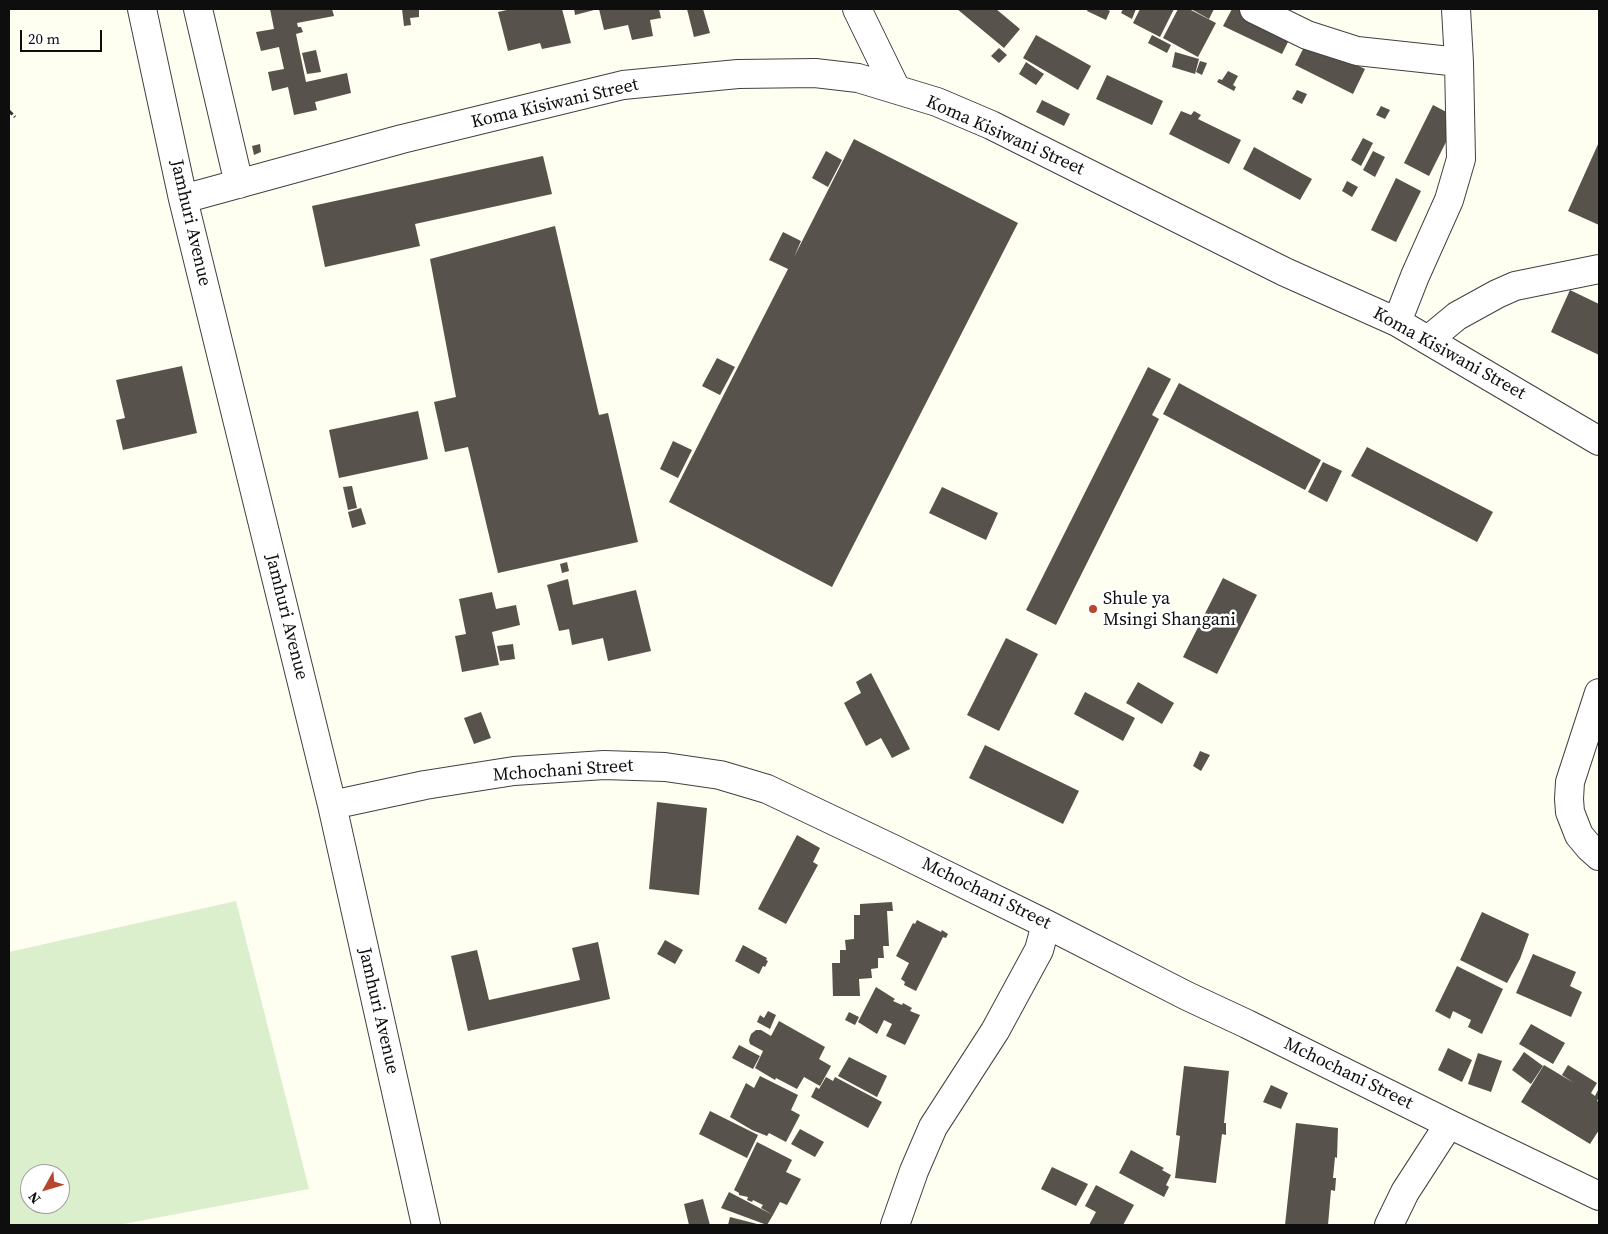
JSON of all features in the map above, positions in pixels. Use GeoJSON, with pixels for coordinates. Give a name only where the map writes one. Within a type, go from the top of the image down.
{"type":"FeatureCollection","features":[{"type":"Feature","properties":{"kind":"street","name":"Jamhuri Avenue"},"geometry":{"type":"LineString","coordinates":[[142,9],[183,199],[332,805],[426,1225]]}},
{"type":"Feature","properties":{"kind":"street"},"geometry":{"type":"LineString","coordinates":[[198,9],[238,184]]}},
{"type":"Feature","properties":{"kind":"street"},"geometry":{"type":"LineString","coordinates":[[856,9],[896,89]]}},
{"type":"Feature","properties":{"kind":"street"},"geometry":{"type":"LineString","coordinates":[[1254,9],[1307,36],[1357,51],[1459,62]]}},
{"type":"Feature","properties":{"kind":"street"},"geometry":{"type":"LineString","coordinates":[[1397,322],[1415,276],[1450,200],[1461,159],[1456,9]]}},
{"type":"Feature","properties":{"kind":"street","name":"Koma Kisiwani Street"},"geometry":{"type":"LineString","coordinates":[[183,199],[402,139],[623,85],[738,74],[815,73],[858,78],[937,102],[991,125],[1286,272],[1397,322],[1599,440]]}},
{"type":"Feature","properties":{"kind":"street"},"geometry":{"type":"LineString","coordinates":[[1428,340],[1457,316],[1516,286],[1599,269]]}},
{"type":"Feature","properties":{"kind":"street"},"geometry":{"type":"LineString","coordinates":[[1599,693],[1570,782],[1569,799],[1570,812],[1579,834],[1599,856]]}},
{"type":"Feature","properties":{"kind":"street"},"geometry":{"type":"LineString","coordinates":[[1589,728],[1599,763]]}},
{"type":"Feature","properties":{"kind":"street","name":"Mchochani Street"},"geometry":{"type":"LineString","coordinates":[[332,805],[425,785],[514,771],[604,765],[665,766],[720,775],[767,789],[1599,1196]]}},
{"type":"Feature","properties":{"kind":"street"},"geometry":{"type":"LineString","coordinates":[[895,1225],[914,1171],[933,1127],[995,1031],[1039,950],[1046,924]]}},
{"type":"Feature","properties":{"kind":"street"},"geometry":{"type":"LineString","coordinates":[[1389,1225],[1405,1192],[1449,1124]]}},
{"type":"Feature","properties":{"kind":"path"},"geometry":{"type":"LineString","coordinates":[[9,111],[15,117]]}},
{"type":"Feature","properties":{"kind":"green space"},"geometry":{"type":"Polygon","coordinates":[[[236,901],[309,1189],[118,1225],[9,1225],[9,952],[236,901]]]}},
{"type":"Feature","properties":{"kind":"building"},"geometry":{"type":"Polygon","coordinates":[[[270,9],[332,9],[334,16],[297,23],[303,32],[296,34],[306,82],[347,73],[351,93],[315,102],[317,110],[294,115],[288,87],[272,91],[268,72],[284,69],[279,47],[261,51],[256,32],[274,29],[270,9]]]}},
{"type":"Feature","properties":{"kind":"building"},"geometry":{"type":"Polygon","coordinates":[[[402,9],[419,9],[419,17],[410,18],[411,25],[404,26],[402,9]]]}},
{"type":"Feature","properties":{"kind":"building"},"geometry":{"type":"Polygon","coordinates":[[[511,9],[562,9],[571,43],[542,49],[540,43],[508,51],[498,12],[511,9]]]}},
{"type":"Feature","properties":{"kind":"building"},"geometry":{"type":"Polygon","coordinates":[[[574,9],[598,9],[575,15],[574,9]]]}},
{"type":"Feature","properties":{"kind":"building"},"geometry":{"type":"Polygon","coordinates":[[[599,9],[659,9],[661,18],[650,20],[653,36],[632,40],[628,25],[604,30],[599,9]]]}},
{"type":"Feature","properties":{"kind":"building"},"geometry":{"type":"Polygon","coordinates":[[[687,9],[703,9],[710,33],[694,37],[687,9]]]}},
{"type":"Feature","properties":{"kind":"building"},"geometry":{"type":"Polygon","coordinates":[[[957,9],[996,9],[1020,29],[1004,48],[957,9]]]}},
{"type":"Feature","properties":{"kind":"building"},"geometry":{"type":"Polygon","coordinates":[[[1088,9],[1106,9],[1110,11],[1106,20],[1087,11],[1088,9]]]}},
{"type":"Feature","properties":{"kind":"building"},"geometry":{"type":"Polygon","coordinates":[[[1123,9],[1136,9],[1132,19],[1121,13],[1123,9]]]}},
{"type":"Feature","properties":{"kind":"building"},"geometry":{"type":"Polygon","coordinates":[[[1140,9],[1174,9],[1160,37],[1133,23],[1140,9]]]}},
{"type":"Feature","properties":{"kind":"building"},"geometry":{"type":"Polygon","coordinates":[[[1178,9],[1189,9],[1216,23],[1198,57],[1163,38],[1178,9]]]}},
{"type":"Feature","properties":{"kind":"building"},"geometry":{"type":"Polygon","coordinates":[[[1191,9],[1214,9],[1209,19],[1191,9]]]}},
{"type":"Feature","properties":{"kind":"building"},"geometry":{"type":"Polygon","coordinates":[[[1232,9],[1244,9],[1293,32],[1282,54],[1223,26],[1232,9]]]}},
{"type":"Feature","properties":{"kind":"building"},"geometry":{"type":"Polygon","coordinates":[[[1036,35],[1091,66],[1078,90],[1023,58],[1036,35]]]}},
{"type":"Feature","properties":{"kind":"building"},"geometry":{"type":"Polygon","coordinates":[[[1152,35],[1171,45],[1167,53],[1148,43],[1152,35]]]}},
{"type":"Feature","properties":{"kind":"building"},"geometry":{"type":"Polygon","coordinates":[[[1307,41],[1365,69],[1353,94],[1295,65],[1307,41]]]}},
{"type":"Feature","properties":{"kind":"building"},"geometry":{"type":"Polygon","coordinates":[[[999,48],[1007,55],[999,63],[991,56],[999,48]]]}},
{"type":"Feature","properties":{"kind":"building"},"geometry":{"type":"Polygon","coordinates":[[[316,50],[321,72],[307,74],[302,53],[316,50]]]}},
{"type":"Feature","properties":{"kind":"building"},"geometry":{"type":"Polygon","coordinates":[[[1175,52],[1199,59],[1195,74],[1172,67],[1175,52]]]}},
{"type":"Feature","properties":{"kind":"building"},"geometry":{"type":"Polygon","coordinates":[[[1200,61],[1207,63],[1202,75],[1196,72],[1200,61]]]}},
{"type":"Feature","properties":{"kind":"building"},"geometry":{"type":"Polygon","coordinates":[[[1026,62],[1044,74],[1036,85],[1019,74],[1026,62]]]}},
{"type":"Feature","properties":{"kind":"building"},"geometry":{"type":"Polygon","coordinates":[[[1228,71],[1238,76],[1233,85],[1236,87],[1234,91],[1217,82],[1219,79],[1222,80],[1228,71]]]}},
{"type":"Feature","properties":{"kind":"building"},"geometry":{"type":"Polygon","coordinates":[[[1107,75],[1163,101],[1152,125],[1096,99],[1107,75]]]}},
{"type":"Feature","properties":{"kind":"building"},"geometry":{"type":"Polygon","coordinates":[[[1297,90],[1307,94],[1302,104],[1292,99],[1297,90]]]}},
{"type":"Feature","properties":{"kind":"building"},"geometry":{"type":"Polygon","coordinates":[[[1042,100],[1070,114],[1064,126],[1036,112],[1042,100]]]}},
{"type":"Feature","properties":{"kind":"building"},"geometry":{"type":"Polygon","coordinates":[[[1433,105],[1458,118],[1429,176],[1404,163],[1433,105]]]}},
{"type":"Feature","properties":{"kind":"building"},"geometry":{"type":"Polygon","coordinates":[[[1381,106],[1390,110],[1385,119],[1376,115],[1381,106]]]}},
{"type":"Feature","properties":{"kind":"building"},"geometry":{"type":"Polygon","coordinates":[[[1181,111],[1191,115],[1194,111],[1201,115],[1198,119],[1241,140],[1229,164],[1169,134],[1181,111]]]}},
{"type":"Feature","properties":{"kind":"building"},"geometry":{"type":"Polygon","coordinates":[[[1363,138],[1373,143],[1361,166],[1351,160],[1363,138]]]}},
{"type":"Feature","properties":{"kind":"building"},"geometry":{"type":"Polygon","coordinates":[[[854,139],[1018,223],[832,587],[669,502],[788,269],[769,260],[783,232],[801,241],[794,257],[854,139]]]}},
{"type":"Feature","properties":{"kind":"building"},"geometry":{"type":"Polygon","coordinates":[[[1599,142],[1599,225],[1568,211],[1599,142]]]}},
{"type":"Feature","properties":{"kind":"building"},"geometry":{"type":"Polygon","coordinates":[[[260,144],[261,152],[254,155],[252,146],[260,144]]]}},
{"type":"Feature","properties":{"kind":"building"},"geometry":{"type":"Polygon","coordinates":[[[1254,147],[1312,179],[1300,200],[1243,169],[1254,147]]]}},
{"type":"Feature","properties":{"kind":"building"},"geometry":{"type":"Polygon","coordinates":[[[826,151],[842,160],[828,187],[812,178],[826,151]]]}},
{"type":"Feature","properties":{"kind":"building"},"geometry":{"type":"Polygon","coordinates":[[[1373,151],[1385,157],[1375,177],[1363,170],[1373,151]]]}},
{"type":"Feature","properties":{"kind":"building"},"geometry":{"type":"Polygon","coordinates":[[[543,156],[552,194],[415,224],[420,246],[325,267],[312,206],[543,156]]]}},
{"type":"Feature","properties":{"kind":"building"},"geometry":{"type":"Polygon","coordinates":[[[1396,178],[1421,191],[1396,242],[1371,230],[1396,178]]]}},
{"type":"Feature","properties":{"kind":"building"},"geometry":{"type":"Polygon","coordinates":[[[1347,181],[1358,187],[1352,197],[1342,191],[1347,181]]]}},
{"type":"Feature","properties":{"kind":"building"},"geometry":{"type":"Polygon","coordinates":[[[555,226],[599,415],[608,413],[638,542],[498,573],[468,447],[445,452],[434,402],[456,397],[430,259],[555,226]]]}},
{"type":"Feature","properties":{"kind":"building"},"geometry":{"type":"Polygon","coordinates":[[[1570,290],[1599,304],[1599,355],[1551,332],[1570,290]]]}},
{"type":"Feature","properties":{"kind":"building"},"geometry":{"type":"Polygon","coordinates":[[[717,358],[735,367],[720,395],[702,386],[717,358]]]}},
{"type":"Feature","properties":{"kind":"building"},"geometry":{"type":"Polygon","coordinates":[[[182,366],[197,433],[123,450],[116,420],[125,418],[116,380],[182,366]]]}},
{"type":"Feature","properties":{"kind":"building"},"geometry":{"type":"Polygon","coordinates":[[[1148,367],[1171,379],[1152,415],[1159,419],[1056,625],[1026,610],[1148,367]]]}},
{"type":"Feature","properties":{"kind":"building"},"geometry":{"type":"Polygon","coordinates":[[[1179,383],[1321,460],[1305,490],[1163,414],[1179,383]]]}},
{"type":"Feature","properties":{"kind":"building"},"geometry":{"type":"Polygon","coordinates":[[[418,411],[428,459],[339,478],[329,430],[418,411]]]}},
{"type":"Feature","properties":{"kind":"building"},"geometry":{"type":"Polygon","coordinates":[[[673,441],[692,450],[678,478],[660,469],[673,441]]]}},
{"type":"Feature","properties":{"kind":"building"},"geometry":{"type":"Polygon","coordinates":[[[1367,447],[1493,512],[1477,542],[1351,476],[1367,447]]]}},
{"type":"Feature","properties":{"kind":"building"},"geometry":{"type":"Polygon","coordinates":[[[1323,462],[1342,471],[1327,502],[1308,492],[1323,462]]]}},
{"type":"Feature","properties":{"kind":"building"},"geometry":{"type":"Polygon","coordinates":[[[352,486],[357,508],[348,510],[343,487],[352,486]]]}},
{"type":"Feature","properties":{"kind":"building"},"geometry":{"type":"Polygon","coordinates":[[[942,487],[998,513],[986,540],[929,513],[942,487]]]}},
{"type":"Feature","properties":{"kind":"building"},"geometry":{"type":"Polygon","coordinates":[[[361,508],[366,524],[352,528],[348,512],[361,508]]]}},
{"type":"Feature","properties":{"kind":"building"},"geometry":{"type":"Polygon","coordinates":[[[567,562],[569,571],[562,573],[560,564],[567,562]]]}},
{"type":"Feature","properties":{"kind":"building"},"geometry":{"type":"Polygon","coordinates":[[[1223,578],[1257,595],[1217,674],[1183,657],[1223,578]]]}},
{"type":"Feature","properties":{"kind":"building"},"geometry":{"type":"Polygon","coordinates":[[[568,579],[573,605],[636,590],[651,651],[608,661],[603,638],[572,645],[569,629],[559,631],[547,585],[568,579]]]}},
{"type":"Feature","properties":{"kind":"building"},"geometry":{"type":"Polygon","coordinates":[[[492,592],[496,609],[516,605],[520,625],[492,632],[499,665],[462,672],[455,636],[466,634],[459,599],[492,592]]]}},
{"type":"Feature","properties":{"kind":"building"},"geometry":{"type":"Polygon","coordinates":[[[1006,638],[1038,654],[999,731],[967,715],[1006,638]]]}},
{"type":"Feature","properties":{"kind":"building"},"geometry":{"type":"Polygon","coordinates":[[[513,644],[515,659],[500,661],[497,646],[513,644]]]}},
{"type":"Feature","properties":{"kind":"building"},"geometry":{"type":"Polygon","coordinates":[[[871,673],[910,749],[892,758],[881,738],[866,746],[844,703],[861,693],[856,682],[871,673]]]}},
{"type":"Feature","properties":{"kind":"building"},"geometry":{"type":"Polygon","coordinates":[[[1138,682],[1174,703],[1162,724],[1126,703],[1138,682]]]}},
{"type":"Feature","properties":{"kind":"building"},"geometry":{"type":"Polygon","coordinates":[[[1085,692],[1135,718],[1123,741],[1074,714],[1085,692]]]}},
{"type":"Feature","properties":{"kind":"building"},"geometry":{"type":"Polygon","coordinates":[[[481,712],[491,738],[474,744],[464,718],[481,712]]]}},
{"type":"Feature","properties":{"kind":"building"},"geometry":{"type":"Polygon","coordinates":[[[985,745],[1079,791],[1063,824],[969,778],[985,745]]]}},
{"type":"Feature","properties":{"kind":"building"},"geometry":{"type":"Polygon","coordinates":[[[1200,751],[1210,755],[1201,771],[1193,766],[1200,751]]]}},
{"type":"Feature","properties":{"kind":"building"},"geometry":{"type":"Polygon","coordinates":[[[657,802],[707,808],[699,895],[649,889],[657,802]]]}},
{"type":"Feature","properties":{"kind":"building"},"geometry":{"type":"Polygon","coordinates":[[[797,835],[820,848],[813,862],[818,865],[786,924],[758,909],[797,835]]]}},
{"type":"Feature","properties":{"kind":"building"},"geometry":{"type":"Polygon","coordinates":[[[892,902],[893,911],[887,911],[889,946],[883,946],[884,958],[878,958],[878,968],[871,969],[872,978],[859,979],[860,996],[833,996],[832,963],[840,963],[840,950],[846,950],[845,940],[854,939],[854,915],[860,915],[860,904],[892,902]]]}},
{"type":"Feature","properties":{"kind":"building"},"geometry":{"type":"Polygon","coordinates":[[[1482,912],[1529,934],[1520,959],[1507,983],[1460,960],[1482,912]]]}},
{"type":"Feature","properties":{"kind":"building"},"geometry":{"type":"Polygon","coordinates":[[[917,920],[948,934],[946,938],[943,937],[916,991],[904,985],[905,982],[901,979],[909,963],[896,956],[913,923],[915,924],[917,920]]]}},
{"type":"Feature","properties":{"kind":"building"},"geometry":{"type":"Polygon","coordinates":[[[665,940],[683,950],[675,964],[657,954],[665,940]]]}},
{"type":"Feature","properties":{"kind":"building"},"geometry":{"type":"Polygon","coordinates":[[[598,942],[610,999],[468,1031],[451,956],[477,950],[489,1000],[580,980],[572,948],[598,942]]]}},
{"type":"Feature","properties":{"kind":"building"},"geometry":{"type":"Polygon","coordinates":[[[743,945],[767,958],[766,960],[768,961],[765,967],[763,966],[759,974],[735,961],[743,945]]]}},
{"type":"Feature","properties":{"kind":"building"},"geometry":{"type":"Polygon","coordinates":[[[1533,954],[1576,972],[1570,986],[1582,992],[1571,1017],[1516,993],[1533,954]]]}},
{"type":"Feature","properties":{"kind":"building"},"geometry":{"type":"Polygon","coordinates":[[[1457,966],[1503,989],[1482,1034],[1468,1027],[1471,1020],[1453,1011],[1450,1019],[1435,1011],[1457,966]]]}},
{"type":"Feature","properties":{"kind":"building"},"geometry":{"type":"Polygon","coordinates":[[[876,987],[895,999],[893,1001],[902,1005],[903,1003],[912,1008],[910,1011],[920,1015],[905,1045],[886,1036],[892,1024],[884,1020],[877,1034],[858,1022],[876,987]]]}},
{"type":"Feature","properties":{"kind":"building"},"geometry":{"type":"Polygon","coordinates":[[[768,1011],[776,1015],[770,1029],[757,1022],[760,1015],[764,1018],[768,1011]]]}},
{"type":"Feature","properties":{"kind":"building"},"geometry":{"type":"Polygon","coordinates":[[[849,1012],[859,1017],[855,1025],[845,1020],[849,1012]]]}},
{"type":"Feature","properties":{"kind":"building"},"geometry":{"type":"Polygon","coordinates":[[[779,1021],[825,1047],[819,1059],[831,1066],[820,1086],[804,1077],[797,1089],[776,1078],[775,1080],[755,1068],[763,1051],[750,1044],[751,1034],[756,1030],[761,1030],[771,1036],[779,1021]]]}},
{"type":"Feature","properties":{"kind":"building"},"geometry":{"type":"Polygon","coordinates":[[[1531,1024],[1565,1043],[1553,1064],[1519,1044],[1531,1024]]]}},
{"type":"Feature","properties":{"kind":"building"},"geometry":{"type":"Polygon","coordinates":[[[739,1045],[760,1056],[753,1069],[732,1058],[739,1045]]]}},
{"type":"Feature","properties":{"kind":"building"},"geometry":{"type":"Polygon","coordinates":[[[1448,1048],[1472,1060],[1462,1082],[1438,1070],[1448,1048]]]}},
{"type":"Feature","properties":{"kind":"building"},"geometry":{"type":"Polygon","coordinates":[[[1524,1052],[1543,1066],[1531,1084],[1512,1070],[1524,1052]]]}},
{"type":"Feature","properties":{"kind":"building"},"geometry":{"type":"Polygon","coordinates":[[[1478,1053],[1502,1061],[1491,1092],[1468,1084],[1478,1053]]]}},
{"type":"Feature","properties":{"kind":"building"},"geometry":{"type":"Polygon","coordinates":[[[849,1057],[887,1076],[877,1097],[838,1076],[849,1057]]]}},
{"type":"Feature","properties":{"kind":"building"},"geometry":{"type":"Polygon","coordinates":[[[1544,1065],[1574,1083],[1562,1075],[1568,1065],[1597,1083],[1591,1093],[1595,1096],[1599,1088],[1597,1101],[1599,1102],[1599,1130],[1590,1144],[1521,1102],[1544,1065]]]}},
{"type":"Feature","properties":{"kind":"building"},"geometry":{"type":"Polygon","coordinates":[[[1184,1066],[1229,1071],[1224,1123],[1226,1123],[1226,1135],[1222,1134],[1216,1183],[1175,1178],[1180,1136],[1176,1135],[1184,1066]]]}},
{"type":"Feature","properties":{"kind":"building"},"geometry":{"type":"Polygon","coordinates":[[[760,1076],[798,1095],[791,1110],[800,1115],[786,1142],[769,1133],[767,1136],[752,1130],[730,1117],[746,1083],[754,1088],[760,1076]]]}},
{"type":"Feature","properties":{"kind":"building"},"geometry":{"type":"Polygon","coordinates":[[[826,1077],[833,1081],[835,1077],[882,1102],[868,1128],[811,1097],[816,1087],[819,1089],[826,1077]]]}},
{"type":"Feature","properties":{"kind":"building"},"geometry":{"type":"Polygon","coordinates":[[[1271,1085],[1288,1093],[1281,1109],[1263,1102],[1271,1085]]]}},
{"type":"Feature","properties":{"kind":"building"},"geometry":{"type":"Polygon","coordinates":[[[710,1111],[758,1135],[747,1158],[699,1134],[710,1111]]]}},
{"type":"Feature","properties":{"kind":"building"},"geometry":{"type":"Polygon","coordinates":[[[1296,1123],[1338,1128],[1337,1158],[1335,1157],[1333,1178],[1336,1178],[1335,1191],[1331,1190],[1328,1225],[1285,1225],[1296,1123]]]}},
{"type":"Feature","properties":{"kind":"building"},"geometry":{"type":"Polygon","coordinates":[[[800,1129],[824,1142],[815,1157],[791,1144],[800,1129]]]}},
{"type":"Feature","properties":{"kind":"building"},"geometry":{"type":"Polygon","coordinates":[[[757,1142],[792,1160],[786,1172],[801,1179],[787,1205],[780,1202],[773,1215],[761,1208],[763,1205],[753,1200],[752,1202],[747,1200],[748,1197],[739,1195],[734,1190],[757,1142]]]}},
{"type":"Feature","properties":{"kind":"building"},"geometry":{"type":"Polygon","coordinates":[[[1131,1150],[1164,1168],[1162,1170],[1171,1175],[1166,1185],[1169,1187],[1164,1197],[1119,1173],[1131,1150]]]}},
{"type":"Feature","properties":{"kind":"building"},"geometry":{"type":"Polygon","coordinates":[[[1052,1167],[1088,1184],[1076,1206],[1041,1189],[1052,1167]]]}},
{"type":"Feature","properties":{"kind":"building"},"geometry":{"type":"Polygon","coordinates":[[[1096,1185],[1134,1205],[1123,1225],[1089,1225],[1096,1212],[1085,1206],[1096,1185]]]}},
{"type":"Feature","properties":{"kind":"building"},"geometry":{"type":"Polygon","coordinates":[[[729,1192],[773,1215],[767,1225],[721,1208],[729,1192]]]}},
{"type":"Feature","properties":{"kind":"building"},"geometry":{"type":"Polygon","coordinates":[[[703,1199],[710,1225],[689,1225],[684,1204],[703,1199]]]}},
{"type":"Feature","properties":{"kind":"building"},"geometry":{"type":"Polygon","coordinates":[[[730,1217],[761,1225],[728,1225],[730,1217]]]}},
{"type":"Feature","properties":{"kind":"place","name":"Shule ya Msingi Shangani"},"geometry":{"type":"Point","coordinates":[1093,609]}}]}
